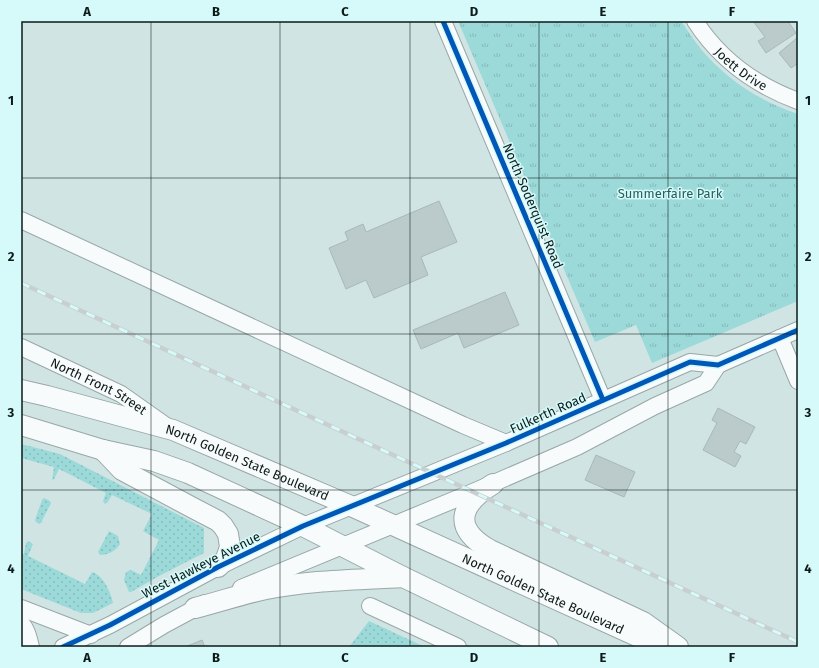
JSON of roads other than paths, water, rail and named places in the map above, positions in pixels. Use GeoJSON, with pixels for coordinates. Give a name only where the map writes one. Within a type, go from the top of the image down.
{"type":"FeatureCollection","features":[{"type":"Feature","properties":{"kind":"main road","name":"North Golden State Boulevard"},"geometry":{"type":"LineString","coordinates":[[21,390],[173,430],[351,506],[661,647]]}},
{"type":"Feature","properties":{"kind":"main road"},"geometry":{"type":"LineString","coordinates":[[21,426],[103,450],[154,461],[188,473],[303,526],[403,577],[548,647]]}},
{"type":"Feature","properties":{"kind":"main road"},"geometry":{"type":"LineString","coordinates":[[103,450],[122,470],[195,508],[218,521],[223,526],[228,534],[230,547],[226,559],[218,567]]}},
{"type":"Feature","properties":{"kind":"main road"},"geometry":{"type":"LineString","coordinates":[[493,484],[474,497],[467,507],[464,518],[467,530],[480,544],[643,622],[678,647]]}},
{"type":"Feature","properties":{"kind":"main road"},"geometry":{"type":"LineString","coordinates":[[195,608],[266,589],[329,581],[403,577]]}},
{"type":"Feature","properties":{"kind":"street","name":"North Soderquist Road"},"geometry":{"type":"LineString","coordinates":[[443,21],[603,400]]}},
{"type":"Feature","properties":{"kind":"street","name":"Joett Drive"},"geometry":{"type":"LineString","coordinates":[[695,21],[714,46],[741,72],[772,91],[798,102]]}},
{"type":"Feature","properties":{"kind":"street"},"geometry":{"type":"LineString","coordinates":[[21,220],[506,443]]}},
{"type":"Feature","properties":{"kind":"street","name":"Fulkerth Road"},"geometry":{"type":"LineString","coordinates":[[351,506],[506,443],[690,362],[718,365],[798,330]]}},
{"type":"Feature","properties":{"kind":"street"},"geometry":{"type":"LineString","coordinates":[[780,338],[798,381]]}},
{"type":"Feature","properties":{"kind":"street","name":"North Front Street"},"geometry":{"type":"LineString","coordinates":[[21,347],[122,394],[173,430]]}},
{"type":"Feature","properties":{"kind":"street"},"geometry":{"type":"LineString","coordinates":[[128,647],[195,608],[493,484],[577,447],[655,406],[706,383],[718,365]]}},
{"type":"Feature","properties":{"kind":"street","name":"West Hawkeye Avenue"},"geometry":{"type":"LineString","coordinates":[[64,647],[91,635],[218,567],[303,526],[351,506]]}},
{"type":"Feature","properties":{"kind":"street"},"geometry":{"type":"LineString","coordinates":[[370,606],[458,647]]}},
{"type":"Feature","properties":{"kind":"street"},"geometry":{"type":"LineString","coordinates":[[21,608],[91,635]]}},
{"type":"Feature","properties":{"kind":"street"},"geometry":{"type":"LineString","coordinates":[[21,623],[31,647]]}},
{"type":"Feature","properties":{"kind":"railway"},"geometry":{"type":"LineString","coordinates":[[21,283],[798,642]]}},
{"type":"Feature","properties":{"kind":"park label","name":"Summerfaire Park"},"geometry":{"type":"Point","coordinates":[670,193]}}]}
